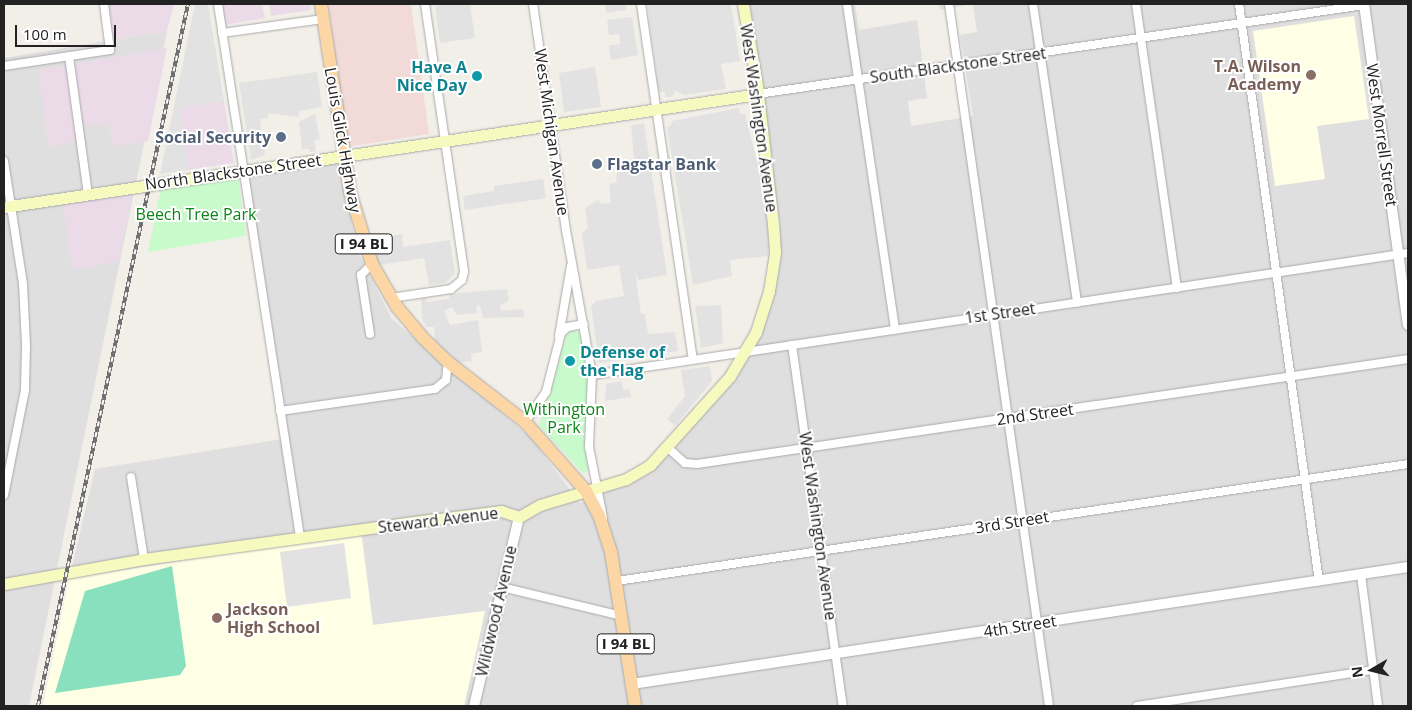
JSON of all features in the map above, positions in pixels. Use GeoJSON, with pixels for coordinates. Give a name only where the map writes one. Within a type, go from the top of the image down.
{"type":"FeatureCollection","features":[{"type":"Feature","properties":{"kind":"main road","name":"Louis Glick Highway"},"geometry":{"type":"LineString","coordinates":[[321,4],[354,212],[372,264],[391,298],[422,337],[448,362],[525,422],[592,489],[605,530],[616,576]]}},
{"type":"Feature","properties":{"kind":"main road","name":"West Washington Avenue"},"geometry":{"type":"LineString","coordinates":[[743,4],[758,94],[775,239],[769,291]]}},
{"type":"Feature","properties":{"kind":"main road","name":"South Blackstone Street"},"geometry":{"type":"LineString","coordinates":[[552,125],[758,94]]}},
{"type":"Feature","properties":{"kind":"main road","name":"North Blackstone Street"},"geometry":{"type":"LineString","coordinates":[[7,206],[552,125]]}},
{"type":"Feature","properties":{"kind":"main road","name":"Steward Avenue"},"geometry":{"type":"LineString","coordinates":[[4,584],[144,559],[497,511],[518,517],[534,507],[641,472],[667,448],[726,381],[746,352],[769,291]]}},
{"type":"Feature","properties":{"kind":"main road","name":"I 94 BL"},"geometry":{"type":"LineString","coordinates":[[616,576],[635,706]]}},
{"type":"Feature","properties":{"kind":"street"},"geometry":{"type":"LineString","coordinates":[[4,66],[110,50],[104,4]]}},
{"type":"Feature","properties":{"kind":"street"},"geometry":{"type":"LineString","coordinates":[[218,4],[300,538]]}},
{"type":"Feature","properties":{"kind":"street"},"geometry":{"type":"LineString","coordinates":[[391,298],[451,289],[464,277],[425,4]]}},
{"type":"Feature","properties":{"kind":"street","name":"West Michigan Avenue"},"geometry":{"type":"LineString","coordinates":[[533,4],[571,259],[592,375],[589,447],[592,489]]}},
{"type":"Feature","properties":{"kind":"street"},"geometry":{"type":"LineString","coordinates":[[641,4],[693,359]]}},
{"type":"Feature","properties":{"kind":"street"},"geometry":{"type":"LineString","coordinates":[[847,4],[895,329]]}},
{"type":"Feature","properties":{"kind":"street"},"geometry":{"type":"LineString","coordinates":[[949,4],[995,314],[1049,706]]}},
{"type":"Feature","properties":{"kind":"street"},"geometry":{"type":"LineString","coordinates":[[1033,4],[1077,303]]}},
{"type":"Feature","properties":{"kind":"street"},"geometry":{"type":"LineString","coordinates":[[1136,4],[1177,288]]}},
{"type":"Feature","properties":{"kind":"street"},"geometry":{"type":"LineString","coordinates":[[1239,4],[1319,581]]}},
{"type":"Feature","properties":{"kind":"street","name":"South Blackstone Street"},"geometry":{"type":"LineString","coordinates":[[758,94],[1364,5]]}},
{"type":"Feature","properties":{"kind":"street","name":"West Morrell Street"},"geometry":{"type":"LineString","coordinates":[[1364,5],[1403,254],[1408,325]]}},
{"type":"Feature","properties":{"kind":"street"},"geometry":{"type":"LineString","coordinates":[[222,33],[324,19]]}},
{"type":"Feature","properties":{"kind":"street"},"geometry":{"type":"LineString","coordinates":[[69,56],[88,194]]}},
{"type":"Feature","properties":{"kind":"street"},"geometry":{"type":"LineString","coordinates":[[4,161],[7,206],[23,284],[26,366],[20,416],[4,495]]}},
{"type":"Feature","properties":{"kind":"street","name":"1st Street"},"geometry":{"type":"LineString","coordinates":[[592,375],[1403,254]]}},
{"type":"Feature","properties":{"kind":"street","name":"West Michigan Avenue"},"geometry":{"type":"LineString","coordinates":[[525,422],[546,392],[559,338],[571,259]]}},
{"type":"Feature","properties":{"kind":"street"},"geometry":{"type":"LineString","coordinates":[[370,334],[360,275],[372,264]]}},
{"type":"Feature","properties":{"kind":"street"},"geometry":{"type":"LineString","coordinates":[[562,312],[569,306],[581,310]]}},
{"type":"Feature","properties":{"kind":"street"},"geometry":{"type":"LineString","coordinates":[[559,338],[566,328],[584,324]]}},
{"type":"Feature","properties":{"kind":"street","name":"West Washington Avenue"},"geometry":{"type":"LineString","coordinates":[[792,345],[843,706]]}},
{"type":"Feature","properties":{"kind":"street","name":"2nd Street"},"geometry":{"type":"LineString","coordinates":[[667,448],[682,461],[692,464],[1408,359]]}},
{"type":"Feature","properties":{"kind":"street"},"geometry":{"type":"LineString","coordinates":[[280,411],[435,389],[446,380],[448,362]]}},
{"type":"Feature","properties":{"kind":"street","name":"3rd Street"},"geometry":{"type":"LineString","coordinates":[[616,576],[821,551],[1408,464]]}},
{"type":"Feature","properties":{"kind":"street"},"geometry":{"type":"LineString","coordinates":[[131,477],[144,559]]}},
{"type":"Feature","properties":{"kind":"street","name":"Wildwood Avenue"},"geometry":{"type":"LineString","coordinates":[[474,706],[518,517]]}},
{"type":"Feature","properties":{"kind":"street","name":"4th Street"},"geometry":{"type":"LineString","coordinates":[[632,684],[1408,568]]}},
{"type":"Feature","properties":{"kind":"street"},"geometry":{"type":"LineString","coordinates":[[1361,575],[1378,706]]}},
{"type":"Feature","properties":{"kind":"street"},"geometry":{"type":"LineString","coordinates":[[502,587],[622,616]]}},
{"type":"Feature","properties":{"kind":"street"},"geometry":{"type":"LineString","coordinates":[[1137,706],[1373,670]]}},
{"type":"Feature","properties":{"kind":"shaded area"},"geometry":{"type":"Polygon","coordinates":[[[107,4],[174,4],[167,31],[112,40],[107,4]]]}},
{"type":"Feature","properties":{"kind":"shaded area"},"geometry":{"type":"Polygon","coordinates":[[[195,4],[208,4],[224,101],[180,108],[188,170],[160,174],[195,4]]]}},
{"type":"Feature","properties":{"kind":"shaded area"},"geometry":{"type":"Polygon","coordinates":[[[216,4],[262,4],[265,18],[220,26],[216,4]]]}},
{"type":"Feature","properties":{"kind":"shaded area"},"geometry":{"type":"Polygon","coordinates":[[[269,4],[310,4],[311,10],[271,16],[269,4]]]}},
{"type":"Feature","properties":{"kind":"shaded area"},"geometry":{"type":"Polygon","coordinates":[[[329,4],[411,4],[429,134],[346,147],[329,4]]]}},
{"type":"Feature","properties":{"kind":"shaded area"},"geometry":{"type":"Polygon","coordinates":[[[470,4],[475,38],[440,43],[435,6],[470,4]]]}},
{"type":"Feature","properties":{"kind":"shaded area"},"geometry":{"type":"Polygon","coordinates":[[[605,4],[629,4],[626,5],[626,10],[606,13],[605,4]]]}},
{"type":"Feature","properties":{"kind":"shaded area"},"geometry":{"type":"Polygon","coordinates":[[[647,4],[731,4],[740,61],[721,64],[726,89],[684,95],[676,91],[671,97],[665,97],[665,92],[659,92],[647,4]]]}},
{"type":"Feature","properties":{"kind":"shaded area"},"geometry":{"type":"Polygon","coordinates":[[[747,4],[855,4],[859,30],[917,20],[927,98],[908,101],[911,126],[973,116],[960,35],[977,32],[973,4],[1408,4],[1408,706],[464,706],[485,611],[373,625],[361,531],[69,579],[95,469],[282,439],[241,175],[338,160],[358,252],[392,319],[531,438],[580,503],[634,480],[660,448],[737,376],[755,345],[773,298],[780,266],[780,222],[747,4]]]}},
{"type":"Feature","properties":{"kind":"shaded area"},"geometry":{"type":"Polygon","coordinates":[[[939,4],[973,4],[940,10],[939,4]]]}},
{"type":"Feature","properties":{"kind":"shaded area","name":"T.A. Wilson Academy"},"geometry":{"type":"Polygon","coordinates":[[[1354,16],[1369,119],[1317,126],[1325,179],[1275,186],[1253,31],[1354,16]]]}},
{"type":"Feature","properties":{"kind":"shaded area"},"geometry":{"type":"Polygon","coordinates":[[[632,17],[638,55],[611,60],[609,46],[620,44],[619,34],[609,35],[607,20],[632,17]]]}},
{"type":"Feature","properties":{"kind":"shaded area"},"geometry":{"type":"Polygon","coordinates":[[[167,31],[29,706],[4,706],[4,58],[167,31]]]}},
{"type":"Feature","properties":{"kind":"shaded area"},"geometry":{"type":"Polygon","coordinates":[[[167,48],[148,141],[114,146],[108,123],[81,127],[82,140],[48,147],[39,70],[167,48]]]}},
{"type":"Feature","properties":{"kind":"shaded area"},"geometry":{"type":"Polygon","coordinates":[[[595,67],[601,107],[564,112],[559,73],[595,67]]]}},
{"type":"Feature","properties":{"kind":"shaded area"},"geometry":{"type":"Polygon","coordinates":[[[317,72],[322,107],[299,111],[299,117],[268,113],[268,118],[260,119],[265,155],[251,160],[239,83],[317,72]]]}},
{"type":"Feature","properties":{"kind":"shaded area"},"geometry":{"type":"Polygon","coordinates":[[[224,101],[234,163],[188,170],[179,108],[224,101]]]}},
{"type":"Feature","properties":{"kind":"shaded area"},"geometry":{"type":"Polygon","coordinates":[[[739,108],[740,114],[745,114],[758,165],[769,233],[768,256],[730,260],[732,276],[693,285],[667,127],[671,126],[672,121],[739,108]]]}},
{"type":"Feature","properties":{"kind":"shaded area"},"geometry":{"type":"Polygon","coordinates":[[[315,114],[320,139],[314,141],[316,151],[310,152],[309,149],[302,149],[299,122],[315,114]]]}},
{"type":"Feature","properties":{"kind":"shaded area"},"geometry":{"type":"Polygon","coordinates":[[[644,123],[667,275],[638,280],[635,271],[641,314],[645,314],[648,334],[675,332],[678,351],[599,363],[591,306],[596,301],[624,296],[619,265],[587,270],[582,233],[588,228],[585,208],[599,200],[600,204],[611,203],[609,184],[616,183],[617,173],[621,169],[635,169],[634,161],[638,160],[634,158],[631,125],[644,123]]]}},
{"type":"Feature","properties":{"kind":"shaded area"},"geometry":{"type":"Polygon","coordinates":[[[543,179],[546,198],[465,210],[463,196],[494,191],[494,186],[543,179]]]}},
{"type":"Feature","properties":{"kind":"shaded area"},"geometry":{"type":"Polygon","coordinates":[[[132,195],[118,261],[72,270],[63,204],[132,195]]]}},
{"type":"Feature","properties":{"kind":"shaded area"},"geometry":{"type":"Polygon","coordinates":[[[402,234],[403,247],[450,240],[455,273],[445,283],[429,285],[424,258],[379,265],[376,258],[382,238],[402,234]]]}},
{"type":"Feature","properties":{"kind":"shaded area"},"geometry":{"type":"Polygon","coordinates":[[[507,289],[509,301],[500,305],[501,311],[523,309],[524,317],[483,318],[480,305],[476,307],[477,313],[457,315],[452,307],[444,311],[450,325],[478,320],[482,352],[471,354],[472,361],[458,363],[435,343],[434,327],[427,327],[422,320],[421,299],[426,298],[426,302],[449,299],[449,294],[507,289]]]}},
{"type":"Feature","properties":{"kind":"shaded area"},"geometry":{"type":"Polygon","coordinates":[[[721,305],[723,343],[701,348],[695,306],[721,305]]]}},
{"type":"Feature","properties":{"kind":"shaded area"},"geometry":{"type":"Polygon","coordinates":[[[710,366],[712,381],[675,426],[667,419],[685,396],[681,370],[710,366]]]}},
{"type":"Feature","properties":{"kind":"shaded area"},"geometry":{"type":"Polygon","coordinates":[[[622,381],[623,390],[630,389],[631,397],[605,401],[606,384],[622,381]]]}},
{"type":"Feature","properties":{"kind":"shaded area","name":"Jackson High School"},"geometry":{"type":"Polygon","coordinates":[[[361,531],[373,625],[485,611],[464,706],[43,706],[69,579],[361,531]]]}},
{"type":"Feature","properties":{"kind":"shaded area"},"geometry":{"type":"Polygon","coordinates":[[[344,543],[351,598],[287,607],[280,552],[344,543]]]}},
{"type":"Feature","properties":{"kind":"green space","name":"Beech Tree Park"},"geometry":{"type":"Polygon","coordinates":[[[238,178],[246,236],[148,252],[161,189],[238,178]]]}},
{"type":"Feature","properties":{"kind":"green space","name":"Withington Park"},"geometry":{"type":"Polygon","coordinates":[[[575,329],[581,335],[589,385],[584,437],[588,469],[584,474],[539,426],[567,334],[575,329]]]}},
{"type":"Feature","properties":{"kind":"green space"},"geometry":{"type":"Polygon","coordinates":[[[172,566],[186,666],[180,675],[55,693],[85,591],[172,566]]]}},
{"type":"Feature","properties":{"kind":"railway"},"geometry":{"type":"LineString","coordinates":[[38,706],[188,4]]}},
{"type":"Feature","properties":{"kind":"place","name":"T.A. Wilson Academy"},"geometry":{"type":"Point","coordinates":[1311,75]}},
{"type":"Feature","properties":{"kind":"place","name":"Have A Nice Day"},"geometry":{"type":"Point","coordinates":[477,76]}},
{"type":"Feature","properties":{"kind":"place","name":"Social Security"},"geometry":{"type":"Point","coordinates":[281,137]}},
{"type":"Feature","properties":{"kind":"place","name":"Flagstar Bank"},"geometry":{"type":"Point","coordinates":[597,164]}},
{"type":"Feature","properties":{"kind":"place","name":"Defense of the Flag"},"geometry":{"type":"Point","coordinates":[570,361]}},
{"type":"Feature","properties":{"kind":"place","name":"Jackson High School"},"geometry":{"type":"Point","coordinates":[217,618]}}]}
